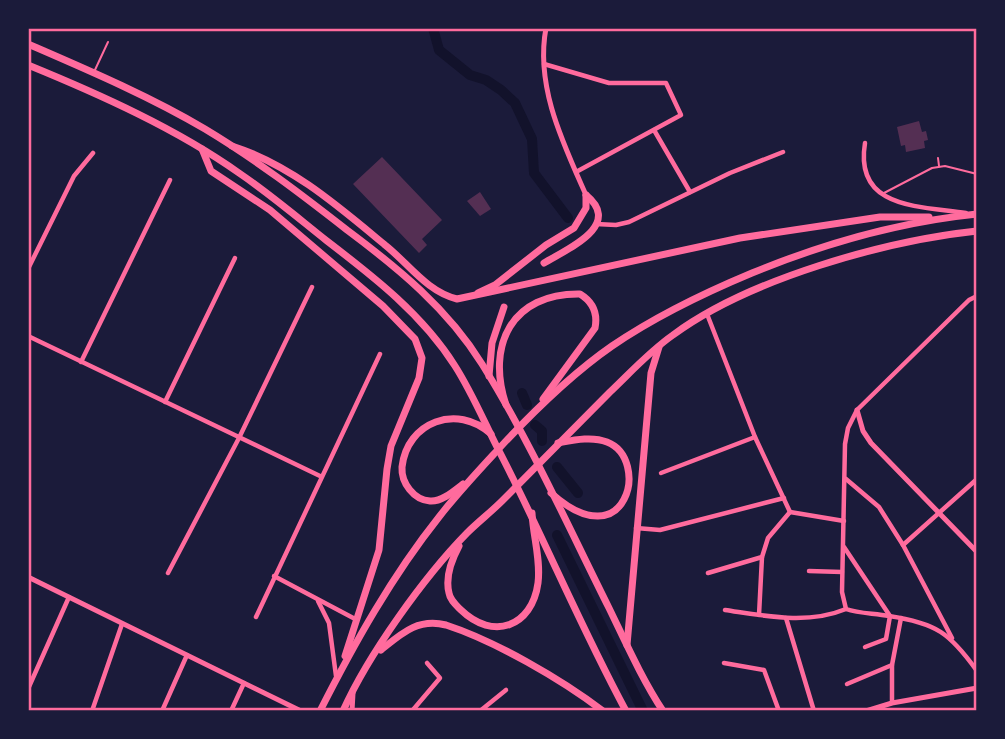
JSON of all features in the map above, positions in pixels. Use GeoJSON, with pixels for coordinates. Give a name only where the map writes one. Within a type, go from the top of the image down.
{"type":"FeatureCollection","features":[{"type":"Feature","properties":{"kind":"main road"},"geometry":{"type":"LineString","coordinates":[[28,44],[94,73],[232,146],[299,192],[415,285],[461,335],[506,405],[663,711]]}},
{"type":"Feature","properties":{"kind":"main road"},"geometry":{"type":"LineString","coordinates":[[28,65],[119,106],[202,149],[240,173],[351,260],[427,329],[456,367],[532,513],[607,676],[626,711]]}},
{"type":"Feature","properties":{"kind":"main road"},"geometry":{"type":"LineString","coordinates":[[232,146],[260,155],[309,184],[388,247],[434,289],[462,299],[740,238],[880,217],[943,218]]}},
{"type":"Feature","properties":{"kind":"main road"},"geometry":{"type":"LineString","coordinates":[[202,149],[211,171],[270,210],[383,306],[415,339],[422,358],[419,378],[391,446],[379,550],[337,680]]}},
{"type":"Feature","properties":{"kind":"main road"},"geometry":{"type":"LineString","coordinates":[[462,299],[495,285],[546,245],[574,228],[586,208],[586,195]]}},
{"type":"Feature","properties":{"kind":"main road"},"geometry":{"type":"LineString","coordinates":[[544,263],[579,244],[596,224],[596,205],[586,195]]}},
{"type":"Feature","properties":{"kind":"main road"},"geometry":{"type":"LineString","coordinates":[[320,711],[372,616],[407,560],[439,517],[479,469],[534,411],[610,348],[676,308],[774,264],[840,241],[894,227],[976,214]]}},
{"type":"Feature","properties":{"kind":"main road"},"geometry":{"type":"LineString","coordinates":[[343,711],[366,670],[429,577],[466,534],[659,346],[707,314],[779,281],[918,240],[977,231]]}},
{"type":"Feature","properties":{"kind":"main road"},"geometry":{"type":"LineString","coordinates":[[506,405],[501,389],[499,365],[512,324],[520,312],[531,303],[554,296],[580,294],[593,305],[596,313],[594,328],[534,411]]}},
{"type":"Feature","properties":{"kind":"main road"},"geometry":{"type":"LineString","coordinates":[[489,376],[492,343],[505,307]]}},
{"type":"Feature","properties":{"kind":"main road"},"geometry":{"type":"LineString","coordinates":[[627,645],[651,373],[659,346]]}},
{"type":"Feature","properties":{"kind":"main road"},"geometry":{"type":"LineString","coordinates":[[479,469],[445,497],[431,501],[418,497],[409,489],[403,479],[402,469],[409,447],[416,437],[444,419],[467,419],[491,435]]}},
{"type":"Feature","properties":{"kind":"main road"},"geometry":{"type":"LineString","coordinates":[[551,493],[581,515],[599,517],[610,515],[618,509],[628,489],[627,466],[615,446],[599,440],[557,443]]}},
{"type":"Feature","properties":{"kind":"main road"},"geometry":{"type":"LineString","coordinates":[[466,534],[457,548],[449,574],[451,598],[464,613],[479,624],[501,627],[511,624],[527,614],[538,583],[532,513]]}},
{"type":"Feature","properties":{"kind":"main road"},"geometry":{"type":"LineString","coordinates":[[366,670],[380,652],[405,631],[414,625],[435,622],[457,628],[512,655],[574,689],[603,711]]}},
{"type":"Feature","properties":{"kind":"street"},"geometry":{"type":"LineString","coordinates":[[546,28],[543,63],[548,94],[586,195]]}},
{"type":"Feature","properties":{"kind":"street"},"geometry":{"type":"LineString","coordinates":[[543,63],[609,83],[666,83],[681,115],[576,172]]}},
{"type":"Feature","properties":{"kind":"street"},"geometry":{"type":"LineString","coordinates":[[654,130],[690,192]]}},
{"type":"Feature","properties":{"kind":"street"},"geometry":{"type":"LineString","coordinates":[[865,143],[862,162],[865,175],[881,195],[891,201],[976,214]]}},
{"type":"Feature","properties":{"kind":"street"},"geometry":{"type":"LineString","coordinates":[[596,224],[616,225],[629,222],[730,173],[783,152]]}},
{"type":"Feature","properties":{"kind":"street"},"geometry":{"type":"LineString","coordinates":[[28,268],[74,176],[93,153]]}},
{"type":"Feature","properties":{"kind":"street"},"geometry":{"type":"LineString","coordinates":[[81,362],[170,180]]}},
{"type":"Feature","properties":{"kind":"street"},"geometry":{"type":"LineString","coordinates":[[165,402],[235,258]]}},
{"type":"Feature","properties":{"kind":"street"},"geometry":{"type":"LineString","coordinates":[[169,573],[239,438],[312,287]]}},
{"type":"Feature","properties":{"kind":"street"},"geometry":{"type":"LineString","coordinates":[[846,609],[842,572],[845,444],[848,428],[857,410],[969,300],[977,296]]}},
{"type":"Feature","properties":{"kind":"street"},"geometry":{"type":"LineString","coordinates":[[707,314],[755,437],[790,512]]}},
{"type":"Feature","properties":{"kind":"street"},"geometry":{"type":"LineString","coordinates":[[28,336],[320,477]]}},
{"type":"Feature","properties":{"kind":"street"},"geometry":{"type":"LineString","coordinates":[[256,617],[380,354]]}},
{"type":"Feature","properties":{"kind":"street"},"geometry":{"type":"LineString","coordinates":[[857,410],[863,431],[871,443],[977,552]]}},
{"type":"Feature","properties":{"kind":"street"},"geometry":{"type":"LineString","coordinates":[[661,473],[755,437]]}},
{"type":"Feature","properties":{"kind":"street"},"geometry":{"type":"LineString","coordinates":[[845,478],[879,507],[903,545],[952,638],[977,671]]}},
{"type":"Feature","properties":{"kind":"street"},"geometry":{"type":"LineString","coordinates":[[903,545],[977,479]]}},
{"type":"Feature","properties":{"kind":"street"},"geometry":{"type":"LineString","coordinates":[[636,528],[660,530],[784,498]]}},
{"type":"Feature","properties":{"kind":"street"},"geometry":{"type":"LineString","coordinates":[[790,512],[844,521]]}},
{"type":"Feature","properties":{"kind":"street"},"geometry":{"type":"LineString","coordinates":[[759,615],[762,558],[768,538],[790,512]]}},
{"type":"Feature","properties":{"kind":"street"},"geometry":{"type":"LineString","coordinates":[[843,545],[890,616],[886,639],[865,647]]}},
{"type":"Feature","properties":{"kind":"street"},"geometry":{"type":"LineString","coordinates":[[708,573],[762,558]]}},
{"type":"Feature","properties":{"kind":"street"},"geometry":{"type":"LineString","coordinates":[[809,571],[842,572]]}},
{"type":"Feature","properties":{"kind":"street"},"geometry":{"type":"LineString","coordinates":[[274,576],[357,620]]}},
{"type":"Feature","properties":{"kind":"street"},"geometry":{"type":"LineString","coordinates":[[28,578],[301,711]]}},
{"type":"Feature","properties":{"kind":"street"},"geometry":{"type":"LineString","coordinates":[[28,689],[69,597]]}},
{"type":"Feature","properties":{"kind":"street"},"geometry":{"type":"LineString","coordinates":[[316,597],[324,608],[329,623],[337,680]]}},
{"type":"Feature","properties":{"kind":"street"},"geometry":{"type":"LineString","coordinates":[[725,610],[786,618],[812,618],[832,615],[846,609],[918,622],[952,638]]}},
{"type":"Feature","properties":{"kind":"street"},"geometry":{"type":"LineString","coordinates":[[786,618],[814,711]]}},
{"type":"Feature","properties":{"kind":"street"},"geometry":{"type":"LineString","coordinates":[[892,704],[892,665],[901,618]]}},
{"type":"Feature","properties":{"kind":"street"},"geometry":{"type":"LineString","coordinates":[[92,711],[122,624]]}},
{"type":"Feature","properties":{"kind":"street"},"geometry":{"type":"LineString","coordinates":[[162,711],[187,655]]}},
{"type":"Feature","properties":{"kind":"street"},"geometry":{"type":"LineString","coordinates":[[412,711],[440,678],[427,663]]}},
{"type":"Feature","properties":{"kind":"street"},"geometry":{"type":"LineString","coordinates":[[724,663],[764,670],[779,711]]}},
{"type":"Feature","properties":{"kind":"street"},"geometry":{"type":"LineString","coordinates":[[847,684],[892,665]]}},
{"type":"Feature","properties":{"kind":"street"},"geometry":{"type":"LineString","coordinates":[[232,711],[244,683]]}},
{"type":"Feature","properties":{"kind":"street"},"geometry":{"type":"LineString","coordinates":[[866,711],[977,688]]}},
{"type":"Feature","properties":{"kind":"street"},"geometry":{"type":"LineString","coordinates":[[480,711],[506,690]]}},
{"type":"Feature","properties":{"kind":"street"},"geometry":{"type":"LineString","coordinates":[[352,711],[353,691]]}},
{"type":"Feature","properties":{"kind":"lane"},"geometry":{"type":"LineString","coordinates":[[94,73],[108,42]]}},
{"type":"Feature","properties":{"kind":"lane"},"geometry":{"type":"LineString","coordinates":[[938,158],[939,167]]}},
{"type":"Feature","properties":{"kind":"lane"},"geometry":{"type":"LineString","coordinates":[[881,195],[932,168],[945,166],[977,174]]}},
{"type":"Feature","properties":{"kind":"building"},"geometry":{"type":"Polygon","coordinates":[[[919,121],[928,140],[924,141],[925,148],[906,152],[905,145],[901,146],[897,127],[919,121]]]}},
{"type":"Feature","properties":{"kind":"building"},"geometry":{"type":"Polygon","coordinates":[[[382,157],[442,220],[422,239],[427,245],[419,253],[353,184],[382,157]]]}},
{"type":"Feature","properties":{"kind":"building"},"geometry":{"type":"Polygon","coordinates":[[[480,192],[491,209],[480,216],[467,201],[480,192]]]}},
{"type":"Feature","properties":{"kind":"waterway"},"geometry":{"type":"LineString","coordinates":[[433,28],[439,50],[470,75],[486,80],[515,103],[532,139],[534,173],[568,218]]}},
{"type":"Feature","properties":{"kind":"waterway"},"geometry":{"type":"LineString","coordinates":[[522,393],[527,405]]}},
{"type":"Feature","properties":{"kind":"waterway"},"geometry":{"type":"LineString","coordinates":[[535,425],[542,431],[542,441]]}},
{"type":"Feature","properties":{"kind":"waterway"},"geometry":{"type":"LineString","coordinates":[[557,467],[578,493]]}},
{"type":"Feature","properties":{"kind":"waterway"},"geometry":{"type":"LineString","coordinates":[[557,535],[643,711]]}}]}
